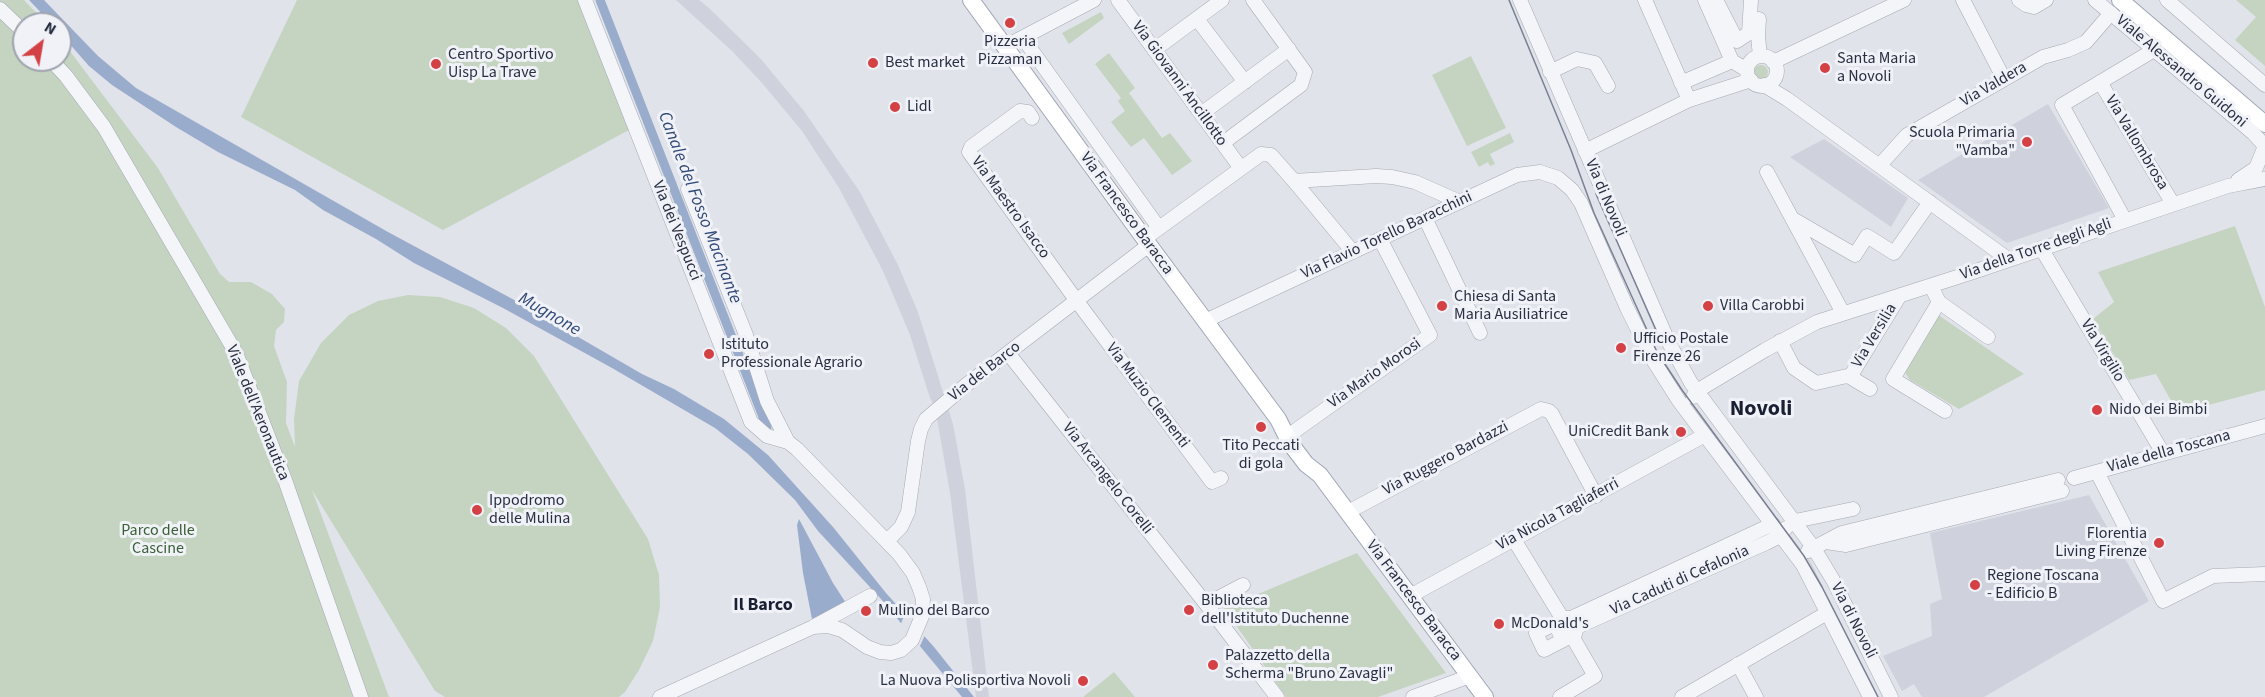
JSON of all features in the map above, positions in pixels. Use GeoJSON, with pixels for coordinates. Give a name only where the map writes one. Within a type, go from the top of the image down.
{"type":"FeatureCollection","features":[{"type":"Feature","properties":{"kind":"main road","name":"Via Francesco Baracca"},"geometry":{"type":"LineString","coordinates":[[971,0],[1146,242],[1288,430],[1292,446],[1306,464],[1320,475],[1485,697]]}},
{"type":"Feature","properties":{"kind":"main road","name":"Viale Alessandro Guidoni"},"geometry":{"type":"LineString","coordinates":[[2135,0],[2265,112]]}},
{"type":"Feature","properties":{"kind":"main road","name":"Viale Alessandro Guidoni"},"geometry":{"type":"LineString","coordinates":[[2116,7],[2265,124]]}},
{"type":"Feature","properties":{"kind":"street","name":"Via dei Vespucci"},"geometry":{"type":"LineString","coordinates":[[585,0],[751,422],[797,449],[887,541],[916,579],[923,599],[922,614],[909,644],[901,650],[886,653],[876,651],[842,630],[828,626],[814,626]]}},
{"type":"Feature","properties":{"kind":"street"},"geometry":{"type":"LineString","coordinates":[[1005,47],[1094,0]]}},
{"type":"Feature","properties":{"kind":"street","name":"Via Giovanni Ancillotto"},"geometry":{"type":"LineString","coordinates":[[1118,0],[1240,167]]}},
{"type":"Feature","properties":{"kind":"street"},"geometry":{"type":"LineString","coordinates":[[1154,50],[1222,0]]}},
{"type":"Feature","properties":{"kind":"street"},"geometry":{"type":"LineString","coordinates":[[1223,143],[1301,86],[1305,72],[1253,0]]}},
{"type":"Feature","properties":{"kind":"street","name":"Via di Novoli"},"geometry":{"type":"LineString","coordinates":[[1520,0],[1668,341],[1686,375],[1795,521],[1820,544],[1833,580],[1891,697]]}},
{"type":"Feature","properties":{"kind":"street"},"geometry":{"type":"LineString","coordinates":[[1645,0],[1689,100]]}},
{"type":"Feature","properties":{"kind":"street"},"geometry":{"type":"LineString","coordinates":[[1705,0],[1732,61],[1754,79],[1788,99],[2008,259]]}},
{"type":"Feature","properties":{"kind":"street"},"geometry":{"type":"LineString","coordinates":[[1716,0],[1737,41],[1749,33],[1751,0]]}},
{"type":"Feature","properties":{"kind":"street"},"geometry":{"type":"LineString","coordinates":[[1761,0],[1758,36],[1788,99]]}},
{"type":"Feature","properties":{"kind":"street"},"geometry":{"type":"LineString","coordinates":[[1754,79],[1751,61],[1770,65],[1904,0]]}},
{"type":"Feature","properties":{"kind":"street"},"geometry":{"type":"LineString","coordinates":[[1963,0],[2004,79]]}},
{"type":"Feature","properties":{"kind":"street"},"geometry":{"type":"LineString","coordinates":[[2019,0],[2025,5],[2034,7],[2046,0]]}},
{"type":"Feature","properties":{"kind":"street","name":"Viale Alessandro Guidoni"},"geometry":{"type":"LineString","coordinates":[[2095,0],[2116,7],[2154,50],[2253,133],[2265,147]]}},
{"type":"Feature","properties":{"kind":"street"},"geometry":{"type":"LineString","coordinates":[[2167,0],[2265,84]]}},
{"type":"Feature","properties":{"kind":"street","name":"Via Valdera"},"geometry":{"type":"LineString","coordinates":[[1880,165],[1902,138],[2043,57],[2086,42],[2116,7]]}},
{"type":"Feature","properties":{"kind":"street"},"geometry":{"type":"LineString","coordinates":[[0,9],[12,20]]}},
{"type":"Feature","properties":{"kind":"street"},"geometry":{"type":"LineString","coordinates":[[1197,19],[1245,82]]}},
{"type":"Feature","properties":{"kind":"street","name":"Via Francesco Baracca"},"geometry":{"type":"LineString","coordinates":[[1023,38],[1159,228]]}},
{"type":"Feature","properties":{"kind":"street"},"geometry":{"type":"LineString","coordinates":[[1201,114],[1289,49]]}},
{"type":"Feature","properties":{"kind":"street"},"geometry":{"type":"LineString","coordinates":[[2125,220],[2062,105],[2154,50]]}},
{"type":"Feature","properties":{"kind":"street"},"geometry":{"type":"LineString","coordinates":[[1550,72],[1577,59],[1595,63],[1608,86]]}},
{"type":"Feature","properties":{"kind":"street"},"geometry":{"type":"LineString","coordinates":[[1681,84],[1732,61]]}},
{"type":"Feature","properties":{"kind":"street"},"geometry":{"type":"LineString","coordinates":[[1585,151],[1689,100],[1754,79],[1770,83],[1770,65]]}},
{"type":"Feature","properties":{"kind":"street","name":"Viale dell'Aeronautica"},"geometry":{"type":"LineString","coordinates":[[62,72],[104,127],[236,353],[285,480],[361,697]]}},
{"type":"Feature","properties":{"kind":"street","name":"Via Vallombrosa"},"geometry":{"type":"LineString","coordinates":[[2100,82],[2173,204]]}},
{"type":"Feature","properties":{"kind":"street","name":"Via Maestro Isacco"},"geometry":{"type":"LineString","coordinates":[[1032,118],[1028,112],[1020,111],[970,147],[969,152],[1076,301]]}},
{"type":"Feature","properties":{"kind":"street","name":"Viale Alessandro Guidoni"},"geometry":{"type":"LineString","coordinates":[[2265,139],[2265,147]]}},
{"type":"Feature","properties":{"kind":"street","name":"Via della Torre degli Agli"},"geometry":{"type":"LineString","coordinates":[[2228,186],[2256,168],[2265,147]]}},
{"type":"Feature","properties":{"kind":"street","name":"Via del Barco"},"geometry":{"type":"LineString","coordinates":[[887,541],[901,527],[908,512],[918,441],[926,419],[966,385],[1076,301],[1146,242],[1159,228],[1258,154],[1266,154],[1274,158],[1294,181]]}},
{"type":"Feature","properties":{"kind":"street","name":"Via Flavio Torello Baracchini"},"geometry":{"type":"LineString","coordinates":[[1205,321],[1517,175],[1540,172],[1554,176],[1569,186]]}},
{"type":"Feature","properties":{"kind":"street"},"geometry":{"type":"LineString","coordinates":[[1767,172],[1843,314]]}},
{"type":"Feature","properties":{"kind":"street"},"geometry":{"type":"LineString","coordinates":[[1294,181],[1392,177],[1420,184],[1460,202]]}},
{"type":"Feature","properties":{"kind":"street"},"geometry":{"type":"LineString","coordinates":[[2264,179],[2265,195]]}},
{"type":"Feature","properties":{"kind":"street","name":"Via della Torre degli Agli"},"geometry":{"type":"LineString","coordinates":[[1697,391],[1807,326],[2228,186],[2264,179]]}},
{"type":"Feature","properties":{"kind":"street"},"geometry":{"type":"LineString","coordinates":[[1294,181],[1353,252]]}},
{"type":"Feature","properties":{"kind":"street","name":"Via di Novoli"},"geometry":{"type":"LineString","coordinates":[[1569,186],[1581,203],[1644,344],[1691,417],[1803,565],[1870,697]]}},
{"type":"Feature","properties":{"kind":"street","name":"Via dei Vespucci"},"geometry":{"type":"LineString","coordinates":[[688,189],[746,335],[778,439]]}},
{"type":"Feature","properties":{"kind":"street"},"geometry":{"type":"LineString","coordinates":[[1793,219],[1855,255],[1867,236],[1894,253],[1930,202]]}},
{"type":"Feature","properties":{"kind":"street"},"geometry":{"type":"LineString","coordinates":[[1425,218],[1480,333]]}},
{"type":"Feature","properties":{"kind":"street","name":"Via Mario Morosi"},"geometry":{"type":"LineString","coordinates":[[1288,430],[1430,335],[1380,239]]}},
{"type":"Feature","properties":{"kind":"street","name":"Via Virgilio"},"geometry":{"type":"LineString","coordinates":[[2042,248],[2163,453]]}},
{"type":"Feature","properties":{"kind":"street"},"geometry":{"type":"LineString","coordinates":[[1931,286],[1939,302],[1988,337]]}},
{"type":"Feature","properties":{"kind":"street","name":"Via Versilia"},"geometry":{"type":"LineString","coordinates":[[1850,377],[1900,295]]}},
{"type":"Feature","properties":{"kind":"street","name":"Via Muzio Clementi"},"geometry":{"type":"LineString","coordinates":[[1076,301],[1212,482],[1221,478]]}},
{"type":"Feature","properties":{"kind":"street"},"geometry":{"type":"LineString","coordinates":[[1939,302],[1893,379],[1945,411]]}},
{"type":"Feature","properties":{"kind":"street","name":"Via Versilia"},"geometry":{"type":"LineString","coordinates":[[1780,341],[1794,368],[1816,383],[1847,376],[1869,389]]}},
{"type":"Feature","properties":{"kind":"street","name":"Via Arcangelo Corelli"},"geometry":{"type":"LineString","coordinates":[[1008,353],[1207,604],[1277,697]]}},
{"type":"Feature","properties":{"kind":"street"},"geometry":{"type":"LineString","coordinates":[[1667,382],[1679,390],[1697,391],[1690,402],[1691,417]]}},
{"type":"Feature","properties":{"kind":"street","name":"Via Ruggero Bardazzi"},"geometry":{"type":"LineString","coordinates":[[1348,512],[1538,410],[1545,409],[1552,414],[1596,496]]}},
{"type":"Feature","properties":{"kind":"street","name":"Viale della Toscana"},"geometry":{"type":"LineString","coordinates":[[2075,480],[2163,453],[2265,428]]}},
{"type":"Feature","properties":{"kind":"street","name":"Viale della Toscana"},"geometry":{"type":"LineString","coordinates":[[2075,480],[2099,476],[2265,428]]}},
{"type":"Feature","properties":{"kind":"street","name":"Via Nicola Tagliaferri"},"geometry":{"type":"LineString","coordinates":[[1410,596],[1705,435]]}},
{"type":"Feature","properties":{"kind":"street"},"geometry":{"type":"LineString","coordinates":[[2099,476],[2163,601],[2213,576],[2265,574]]}},
{"type":"Feature","properties":{"kind":"street","name":"Viale della Toscana"},"geometry":{"type":"LineString","coordinates":[[1820,544],[1846,545],[1892,527],[2060,486],[2070,492],[2074,488],[2075,480]]}},
{"type":"Feature","properties":{"kind":"street"},"geometry":{"type":"LineString","coordinates":[[1777,529],[1788,523],[1786,509]]}},
{"type":"Feature","properties":{"kind":"street"},"geometry":{"type":"LineString","coordinates":[[1795,521],[1852,509]]}},
{"type":"Feature","properties":{"kind":"street","name":"Via Caduti di Cefalonia"},"geometry":{"type":"LineString","coordinates":[[1568,626],[1766,543],[1777,529]]}},
{"type":"Feature","properties":{"kind":"street"},"geometry":{"type":"LineString","coordinates":[[1514,538],[1568,626],[1595,676],[1560,697]]}},
{"type":"Feature","properties":{"kind":"street"},"geometry":{"type":"LineString","coordinates":[[1803,565],[1806,553],[1820,544]]}},
{"type":"Feature","properties":{"kind":"street"},"geometry":{"type":"LineString","coordinates":[[1207,604],[1243,585]]}},
{"type":"Feature","properties":{"kind":"street"},"geometry":{"type":"LineString","coordinates":[[660,697],[814,626],[870,596]]}},
{"type":"Feature","properties":{"kind":"street"},"geometry":{"type":"LineString","coordinates":[[1682,697],[1827,613]]}},
{"type":"Feature","properties":{"kind":"street"},"geometry":{"type":"LineString","coordinates":[[1738,664],[1756,697]]}},
{"type":"Feature","properties":{"kind":"street"},"geometry":{"type":"LineString","coordinates":[[1413,697],[1470,676]]}},
{"type":"Feature","properties":{"kind":"shaded area"},"geometry":{"type":"Polygon","coordinates":[[[676,0],[699,0],[760,58],[804,111],[860,192],[898,265],[918,312],[953,424],[965,489],[989,697],[976,697],[950,493],[935,407],[910,335],[883,271],[839,188],[802,131],[732,51],[676,0]]]}},
{"type":"Feature","properties":{"kind":"shaded area","name":"Scuola Primaria \"Vamba\""},"geometry":{"type":"Polygon","coordinates":[[[2048,104],[2109,208],[2007,243],[1918,180],[2048,104]]]}},
{"type":"Feature","properties":{"kind":"shaded area"},"geometry":{"type":"Polygon","coordinates":[[[1824,139],[1908,198],[1891,227],[1790,157],[1824,139]]]}},
{"type":"Feature","properties":{"kind":"shaded area"},"geometry":{"type":"Polygon","coordinates":[[[2089,495],[2149,601],[1984,697],[1922,697],[1914,684],[1902,691],[1883,656],[1932,636],[1930,604],[1942,599],[1930,533],[2089,495]]]}},
{"type":"Feature","properties":{"kind":"green space","name":"Parco delle Cascine"},"geometry":{"type":"Polygon","coordinates":[[[0,0],[24,0],[36,12],[12,12],[12,72],[72,72],[72,54],[158,168],[220,274],[229,282],[251,282],[272,294],[285,309],[284,322],[276,330],[274,346],[287,382],[286,423],[295,447],[294,419],[299,381],[321,343],[349,315],[378,301],[408,295],[440,297],[474,308],[506,328],[534,356],[648,539],[659,575],[660,607],[653,641],[639,670],[625,692],[619,697],[445,697],[435,691],[312,490],[389,697],[0,697],[0,0]]]}},
{"type":"Feature","properties":{"kind":"green space","name":"Centro Sportivo Uisp La Trave"},"geometry":{"type":"Polygon","coordinates":[[[297,0],[580,0],[629,130],[443,230],[241,117],[297,0]]]}},
{"type":"Feature","properties":{"kind":"green space"},"geometry":{"type":"Polygon","coordinates":[[[2236,0],[2265,0],[2265,66],[2235,40],[2256,17],[2236,0]]]}},
{"type":"Feature","properties":{"kind":"green space"},"geometry":{"type":"Polygon","coordinates":[[[1101,12],[1104,18],[1069,44],[1062,33],[1101,12]]]}},
{"type":"Feature","properties":{"kind":"green space"},"geometry":{"type":"Polygon","coordinates":[[[1109,53],[1135,88],[1129,93],[1162,138],[1170,133],[1192,161],[1172,175],[1144,138],[1131,147],[1111,122],[1125,111],[1118,101],[1121,98],[1095,64],[1109,53]]]}},
{"type":"Feature","properties":{"kind":"green space"},"geometry":{"type":"Polygon","coordinates":[[[1471,56],[1506,128],[1467,146],[1432,75],[1471,56]]]}},
{"type":"Feature","properties":{"kind":"green space"},"geometry":{"type":"Polygon","coordinates":[[[1761,65],[1766,67],[1768,72],[1766,77],[1761,79],[1756,77],[1754,72],[1756,67],[1761,65]]]}},
{"type":"Feature","properties":{"kind":"green space"},"geometry":{"type":"Polygon","coordinates":[[[1510,133],[1514,142],[1490,154],[1495,164],[1490,166],[1488,162],[1479,167],[1471,152],[1510,133]]]}},
{"type":"Feature","properties":{"kind":"green space"},"geometry":{"type":"Polygon","coordinates":[[[2235,226],[2265,307],[2265,390],[2178,413],[2156,374],[2129,380],[2093,319],[2114,302],[2098,272],[2235,226]]]}},
{"type":"Feature","properties":{"kind":"green space"},"geometry":{"type":"Polygon","coordinates":[[[1937,314],[2024,374],[1959,409],[1910,380],[1904,371],[1937,314]]]}},
{"type":"Feature","properties":{"kind":"green space"},"geometry":{"type":"Polygon","coordinates":[[[1357,553],[1446,673],[1378,697],[1286,697],[1224,608],[1357,553]]]}},
{"type":"Feature","properties":{"kind":"green space"},"geometry":{"type":"Polygon","coordinates":[[[1114,672],[1135,697],[1083,697],[1114,672]]]}},
{"type":"Feature","properties":{"kind":"water"},"geometry":{"type":"Polygon","coordinates":[[[29,0],[44,0],[56,12],[40,12],[29,0]]]}},
{"type":"Feature","properties":{"kind":"water"},"geometry":{"type":"Polygon","coordinates":[[[72,29],[98,56],[136,88],[388,232],[518,302],[724,419],[768,455],[833,527],[974,697],[962,697],[881,599],[818,531],[795,500],[748,454],[715,428],[503,308],[414,263],[323,210],[295,190],[218,152],[112,85],[89,66],[72,47],[72,29]]]}},
{"type":"Feature","properties":{"kind":"water"},"geometry":{"type":"Polygon","coordinates":[[[799,519],[846,603],[812,619],[803,573],[797,525],[799,519]]]}},
{"type":"Feature","properties":{"kind":"pier"},"geometry":{"type":"Polygon","coordinates":[[[906,611],[926,633],[918,650],[900,626],[906,611]]]}},
{"type":"Feature","properties":{"kind":"waterway","name":"Canale del Fosso Macinante"},"geometry":{"type":"LineString","coordinates":[[600,0],[767,427]]}},
{"type":"Feature","properties":{"kind":"tram line"},"geometry":{"type":"LineString","coordinates":[[1509,0],[1571,150],[1594,213],[1657,352],[1682,390],[1804,556],[1878,697]]}},
{"type":"Feature","properties":{"kind":"tram line"},"geometry":{"type":"LineString","coordinates":[[1596,194],[1660,339]]}},
{"type":"Feature","properties":{"kind":"place","name":"Pizzeria Pizzaman"},"geometry":{"type":"Point","coordinates":[1010,23]}},
{"type":"Feature","properties":{"kind":"place","name":"Best market"},"geometry":{"type":"Point","coordinates":[873,63]}},
{"type":"Feature","properties":{"kind":"place","name":"Centro Sportivo Uisp La Trave"},"geometry":{"type":"Point","coordinates":[436,64]}},
{"type":"Feature","properties":{"kind":"place","name":"Santa Maria a Novoli"},"geometry":{"type":"Point","coordinates":[1825,68]}},
{"type":"Feature","properties":{"kind":"place","name":"Lidl"},"geometry":{"type":"Point","coordinates":[895,107]}},
{"type":"Feature","properties":{"kind":"place","name":"Scuola Primaria \"Vamba\""},"geometry":{"type":"Point","coordinates":[2027,142]}},
{"type":"Feature","properties":{"kind":"place","name":"Chiesa di Santa Maria Ausiliatrice"},"geometry":{"type":"Point","coordinates":[1442,306]}},
{"type":"Feature","properties":{"kind":"place","name":"Villa Carobbi"},"geometry":{"type":"Point","coordinates":[1708,306]}},
{"type":"Feature","properties":{"kind":"place","name":"Ufficio Postale Firenze 26"},"geometry":{"type":"Point","coordinates":[1621,348]}},
{"type":"Feature","properties":{"kind":"place","name":"Istituto Professionale Agrario"},"geometry":{"type":"Point","coordinates":[709,354]}},
{"type":"Feature","properties":{"kind":"place","name":"Nido dei Bimbi"},"geometry":{"type":"Point","coordinates":[2097,410]}},
{"type":"Feature","properties":{"kind":"place","name":"Tito Peccati di gola"},"geometry":{"type":"Point","coordinates":[1261,427]}},
{"type":"Feature","properties":{"kind":"place","name":"UniCredit Bank"},"geometry":{"type":"Point","coordinates":[1681,432]}},
{"type":"Feature","properties":{"kind":"place","name":"Ippodromo delle Mulina"},"geometry":{"type":"Point","coordinates":[477,510]}},
{"type":"Feature","properties":{"kind":"place","name":"Florentia Living Firenze"},"geometry":{"type":"Point","coordinates":[2159,543]}},
{"type":"Feature","properties":{"kind":"place","name":"Regione Toscana - Edificio B"},"geometry":{"type":"Point","coordinates":[1975,585]}},
{"type":"Feature","properties":{"kind":"place","name":"Biblioteca dell'Istituto Duchenne"},"geometry":{"type":"Point","coordinates":[1189,610]}},
{"type":"Feature","properties":{"kind":"place","name":"Mulino del Barco"},"geometry":{"type":"Point","coordinates":[866,611]}},
{"type":"Feature","properties":{"kind":"place","name":"McDonald's"},"geometry":{"type":"Point","coordinates":[1499,624]}},
{"type":"Feature","properties":{"kind":"place","name":"Palazzetto della Scherma \"Bruno Zavagli\""},"geometry":{"type":"Point","coordinates":[1213,665]}},
{"type":"Feature","properties":{"kind":"place","name":"La Nuova Polisportiva Novoli"},"geometry":{"type":"Point","coordinates":[1083,681]}},
{"type":"Feature","properties":{"kind":"district","name":"Novoli"},"geometry":{"type":"Point","coordinates":[1761,410]}},
{"type":"Feature","properties":{"kind":"district","name":"Il Barco"},"geometry":{"type":"Point","coordinates":[763,606]}},
{"type":"Feature","properties":{"kind":"water label","name":"Mugnone"},"geometry":{"type":"Point","coordinates":[549,315]}}]}
